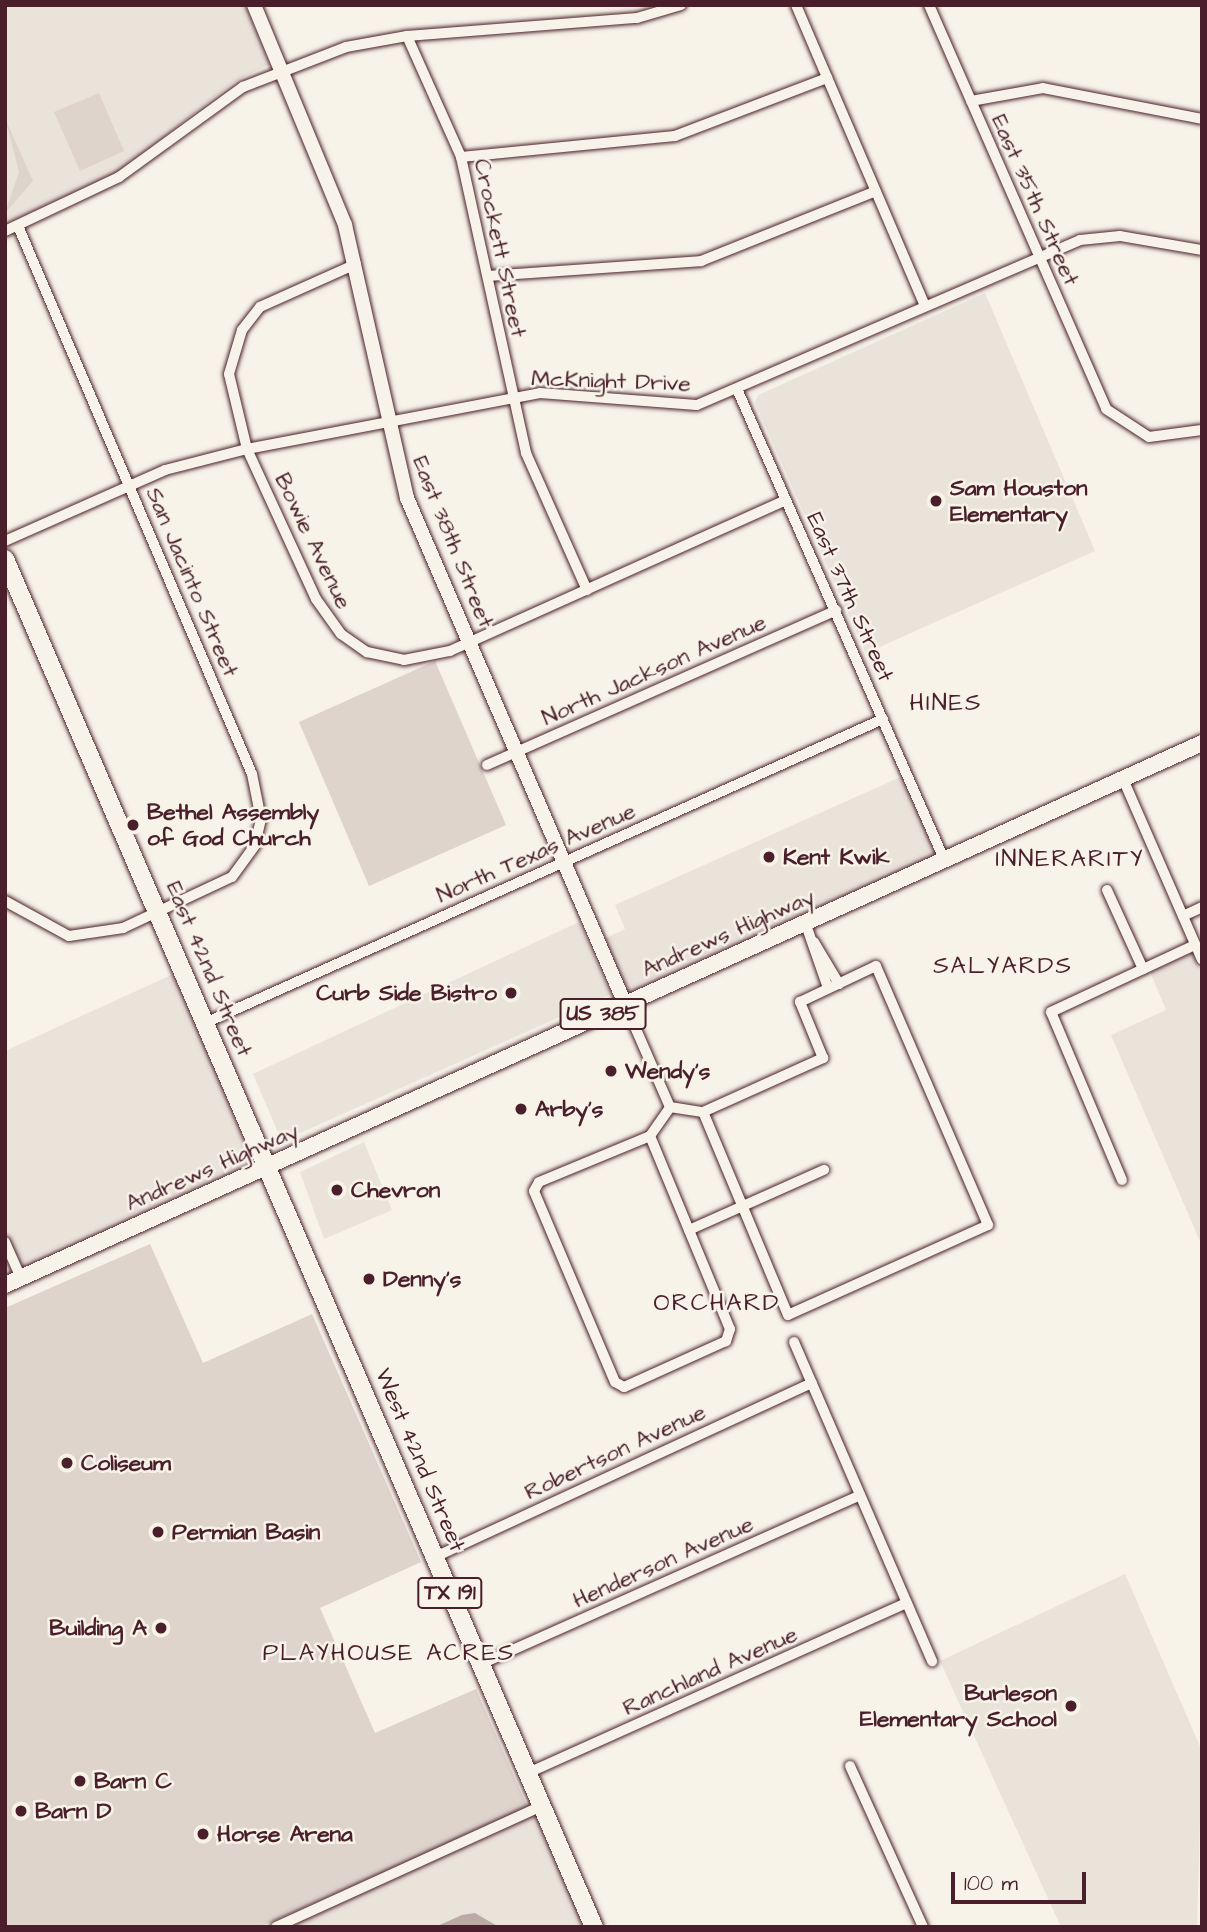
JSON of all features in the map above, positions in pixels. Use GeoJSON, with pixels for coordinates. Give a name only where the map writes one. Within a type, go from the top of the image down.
{"type":"FeatureCollection","features":[{"type":"Feature","properties":{"kind":"highway","name":"East 42nd Street"},"geometry":{"type":"LineString","coordinates":[[5,559],[267,1167]]}},
{"type":"Feature","properties":{"kind":"highway","name":"West 42nd Street"},"geometry":{"type":"LineString","coordinates":[[267,1167],[594,1927]]}},
{"type":"Feature","properties":{"kind":"main road","name":"Andrews Highway"},"geometry":{"type":"LineString","coordinates":[[13,1282],[1202,743]]}},
{"type":"Feature","properties":{"kind":"street","name":"East 38th Street"},"geometry":{"type":"LineString","coordinates":[[254,5],[356,264],[386,422],[407,498],[625,1004]]}},
{"type":"Feature","properties":{"kind":"street"},"geometry":{"type":"LineString","coordinates":[[5,231],[119,177],[225,99],[281,69],[407,36],[637,18],[681,5]]}},
{"type":"Feature","properties":{"kind":"street"},"geometry":{"type":"LineString","coordinates":[[796,5],[925,304]]}},
{"type":"Feature","properties":{"kind":"street","name":"East 35th Street"},"geometry":{"type":"LineString","coordinates":[[929,5],[1106,409],[1149,437],[1202,430]]}},
{"type":"Feature","properties":{"kind":"street","name":"Crockett Street"},"geometry":{"type":"LineString","coordinates":[[407,36],[461,157],[489,276],[511,398],[526,453],[587,590]]}},
{"type":"Feature","properties":{"kind":"street"},"geometry":{"type":"LineString","coordinates":[[461,157],[675,136],[827,78]]}},
{"type":"Feature","properties":{"kind":"street"},"geometry":{"type":"LineString","coordinates":[[971,102],[1043,88],[1202,120]]}},
{"type":"Feature","properties":{"kind":"street"},"geometry":{"type":"LineString","coordinates":[[489,276],[701,261],[876,191]]}},
{"type":"Feature","properties":{"kind":"street","name":"San Jacinto Street"},"geometry":{"type":"LineString","coordinates":[[5,901],[43,927],[82,937],[158,914],[220,885],[242,867],[259,832],[260,803],[129,484],[18,226]]}},
{"type":"Feature","properties":{"kind":"street","name":"McKnight Drive"},"geometry":{"type":"LineString","coordinates":[[5,541],[129,484],[247,449],[511,398],[566,394],[684,407],[737,389],[1037,254],[1120,236],[1202,250]]}},
{"type":"Feature","properties":{"kind":"street","name":"Bowie Avenue"},"geometry":{"type":"LineString","coordinates":[[356,264],[270,300],[242,330],[229,381],[247,449],[316,599],[341,634],[367,652],[396,659],[469,643],[786,500]]}},
{"type":"Feature","properties":{"kind":"street","name":"East 37th Street"},"geometry":{"type":"LineString","coordinates":[[737,389],[944,859]]}},
{"type":"Feature","properties":{"kind":"street","name":"North Jackson Avenue"},"geometry":{"type":"LineString","coordinates":[[487,765],[836,610]]}},
{"type":"Feature","properties":{"kind":"street","name":"North Texas Avenue"},"geometry":{"type":"LineString","coordinates":[[205,1023],[883,719]]}},
{"type":"Feature","properties":{"kind":"street"},"geometry":{"type":"LineString","coordinates":[[1123,779],[1202,960]]}},
{"type":"Feature","properties":{"kind":"street"},"geometry":{"type":"LineString","coordinates":[[1107,890],[1143,969]]}},
{"type":"Feature","properties":{"kind":"street"},"geometry":{"type":"LineString","coordinates":[[1183,916],[1202,907]]}},
{"type":"Feature","properties":{"kind":"street"},"geometry":{"type":"LineString","coordinates":[[805,922],[839,984]]}},
{"type":"Feature","properties":{"kind":"street"},"geometry":{"type":"LineString","coordinates":[[814,942],[828,988]]}},
{"type":"Feature","properties":{"kind":"street"},"geometry":{"type":"LineString","coordinates":[[1122,1180],[1051,1012],[1195,945]]}},
{"type":"Feature","properties":{"kind":"street"},"geometry":{"type":"LineString","coordinates":[[670,1107],[703,1112],[823,1058],[800,1002],[876,967],[988,1225],[788,1315],[703,1112]]}},
{"type":"Feature","properties":{"kind":"street"},"geometry":{"type":"LineString","coordinates":[[625,1004],[670,1107]]}},
{"type":"Feature","properties":{"kind":"street"},"geometry":{"type":"LineString","coordinates":[[650,1136],[730,1329],[726,1340],[625,1387],[615,1382],[534,1191],[539,1182],[650,1136],[670,1107]]}},
{"type":"Feature","properties":{"kind":"street"},"geometry":{"type":"LineString","coordinates":[[689,1230],[824,1170]]}},
{"type":"Feature","properties":{"kind":"street"},"geometry":{"type":"LineString","coordinates":[[5,1242],[13,1282]]}},
{"type":"Feature","properties":{"kind":"street"},"geometry":{"type":"LineString","coordinates":[[794,1342],[932,1661]]}},
{"type":"Feature","properties":{"kind":"street","name":"Robertson Avenue"},"geometry":{"type":"LineString","coordinates":[[435,1557],[812,1383]]}},
{"type":"Feature","properties":{"kind":"street","name":"Henderson Avenue"},"geometry":{"type":"LineString","coordinates":[[481,1664],[860,1495]]}},
{"type":"Feature","properties":{"kind":"street","name":"Ranchland Avenue"},"geometry":{"type":"LineString","coordinates":[[528,1773],[907,1603]]}},
{"type":"Feature","properties":{"kind":"street"},"geometry":{"type":"LineString","coordinates":[[850,1766],[923,1927]]}},
{"type":"Feature","properties":{"kind":"street"},"geometry":{"type":"LineString","coordinates":[[276,1927],[542,1806]]}},
{"type":"Feature","properties":{"kind":"shaded area"},"geometry":{"type":"Polygon","coordinates":[[[5,5],[245,5],[270,64],[234,82],[116,174],[5,224],[5,5]]]}},
{"type":"Feature","properties":{"kind":"shaded area"},"geometry":{"type":"Polygon","coordinates":[[[99,93],[124,151],[80,171],[54,112],[99,93]]]}},
{"type":"Feature","properties":{"kind":"shaded area"},"geometry":{"type":"Polygon","coordinates":[[[5,118],[33,181],[5,213],[19,172],[5,118]]]}},
{"type":"Feature","properties":{"kind":"shaded area","name":"Sam Houston Elementary"},"geometry":{"type":"Polygon","coordinates":[[[985,293],[1095,551],[866,653],[755,403],[758,395],[985,293]]]}},
{"type":"Feature","properties":{"kind":"shaded area"},"geometry":{"type":"Polygon","coordinates":[[[435,661],[506,825],[369,886],[299,722],[435,661]]]}},
{"type":"Feature","properties":{"kind":"shaded area"},"geometry":{"type":"Polygon","coordinates":[[[907,774],[944,859],[625,1004],[598,942],[625,929],[615,905],[907,774]]]}},
{"type":"Feature","properties":{"kind":"shaded area"},"geometry":{"type":"Polygon","coordinates":[[[579,922],[611,994],[289,1138],[279,1135],[253,1074],[579,922]]]}},
{"type":"Feature","properties":{"kind":"shaded area"},"geometry":{"type":"Polygon","coordinates":[[[1195,949],[1202,965],[1202,1246],[1111,1035],[1166,1010],[1149,969],[1195,949]]]}},
{"type":"Feature","properties":{"kind":"shaded area"},"geometry":{"type":"Polygon","coordinates":[[[182,970],[267,1167],[5,1285],[5,1051],[182,970]]]}},
{"type":"Feature","properties":{"kind":"shaded area"},"geometry":{"type":"Polygon","coordinates":[[[364,1142],[392,1210],[324,1239],[300,1172],[364,1142]]]}},
{"type":"Feature","properties":{"kind":"shaded area"},"geometry":{"type":"Polygon","coordinates":[[[150,1244],[203,1363],[312,1314],[421,1562],[320,1608],[375,1733],[476,1689],[528,1808],[260,1927],[5,1927],[5,1308],[150,1244]]]}},
{"type":"Feature","properties":{"kind":"shaded area","name":"Burleson Elementary School"},"geometry":{"type":"Polygon","coordinates":[[[1125,1574],[1202,1751],[1197,1927],[1061,1927],[940,1661],[1125,1574]]]}},
{"type":"Feature","properties":{"kind":"shaded area"},"geometry":{"type":"Polygon","coordinates":[[[542,1806],[595,1927],[275,1927],[542,1806]]]}},
{"type":"Feature","properties":{"kind":"shaded area"},"geometry":{"type":"Polygon","coordinates":[[[475,1913],[499,1927],[435,1927],[462,1915],[475,1913]]]}},
{"type":"Feature","properties":{"kind":"place","name":"Sam Houston Elementary"},"geometry":{"type":"Point","coordinates":[936,501]}},
{"type":"Feature","properties":{"kind":"place","name":"Bethel Assembly of God Church"},"geometry":{"type":"Point","coordinates":[133,825]}},
{"type":"Feature","properties":{"kind":"place","name":"Kent Kwik"},"geometry":{"type":"Point","coordinates":[769,857]}},
{"type":"Feature","properties":{"kind":"place","name":"Curb Side Bistro"},"geometry":{"type":"Point","coordinates":[511,993]}},
{"type":"Feature","properties":{"kind":"place","name":"Wendy's"},"geometry":{"type":"Point","coordinates":[611,1071]}},
{"type":"Feature","properties":{"kind":"place","name":"Arby's"},"geometry":{"type":"Point","coordinates":[521,1109]}},
{"type":"Feature","properties":{"kind":"place","name":"Chevron"},"geometry":{"type":"Point","coordinates":[337,1190]}},
{"type":"Feature","properties":{"kind":"place","name":"Denny's"},"geometry":{"type":"Point","coordinates":[369,1279]}},
{"type":"Feature","properties":{"kind":"place","name":"Coliseum"},"geometry":{"type":"Point","coordinates":[67,1463]}},
{"type":"Feature","properties":{"kind":"place","name":"Permian Basin"},"geometry":{"type":"Point","coordinates":[158,1532]}},
{"type":"Feature","properties":{"kind":"place","name":"Building A"},"geometry":{"type":"Point","coordinates":[161,1628]}},
{"type":"Feature","properties":{"kind":"place","name":"Burleson Elementary School"},"geometry":{"type":"Point","coordinates":[1071,1706]}},
{"type":"Feature","properties":{"kind":"place","name":"Barn C"},"geometry":{"type":"Point","coordinates":[80,1781]}},
{"type":"Feature","properties":{"kind":"place","name":"Barn D"},"geometry":{"type":"Point","coordinates":[21,1811]}},
{"type":"Feature","properties":{"kind":"place","name":"Horse Arena"},"geometry":{"type":"Point","coordinates":[203,1834]}},
{"type":"Feature","properties":{"kind":"district","name":"HINES"},"geometry":{"type":"Point","coordinates":[946,704]}},
{"type":"Feature","properties":{"kind":"district","name":"INNERARITY"},"geometry":{"type":"Point","coordinates":[1070,860]}},
{"type":"Feature","properties":{"kind":"district","name":"SALYARDS"},"geometry":{"type":"Point","coordinates":[1003,967]}},
{"type":"Feature","properties":{"kind":"district","name":"ORCHARD"},"geometry":{"type":"Point","coordinates":[717,1304]}},
{"type":"Feature","properties":{"kind":"district","name":"PLAYHOUSE ACRES"},"geometry":{"type":"Point","coordinates":[389,1654]}}]}
